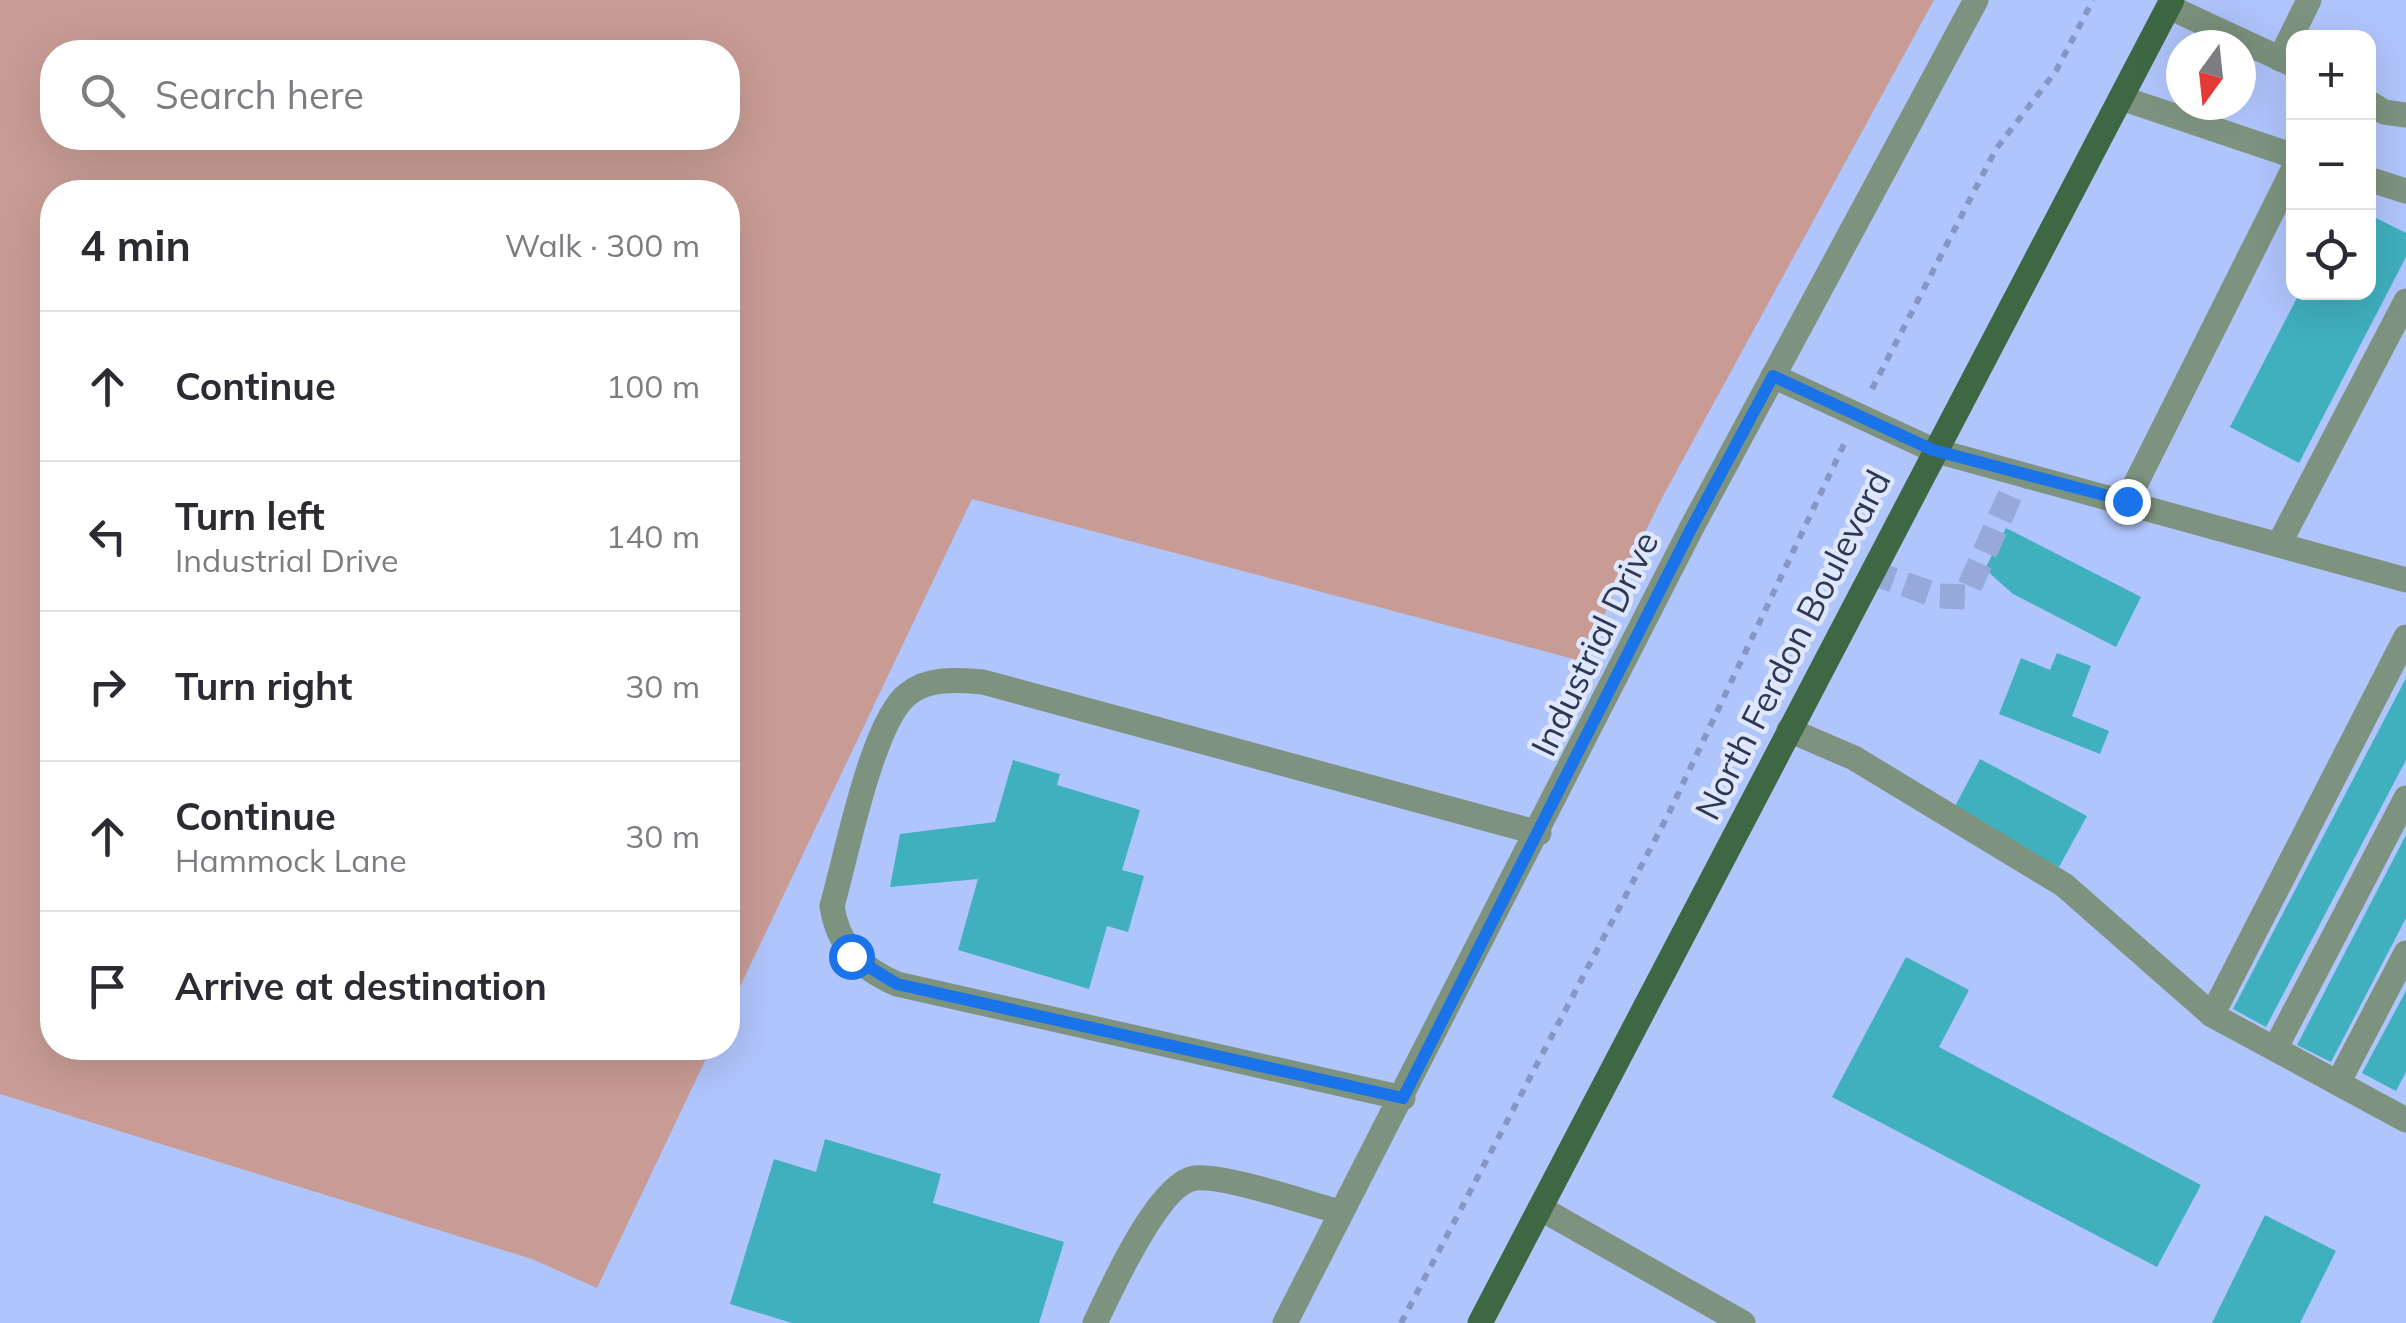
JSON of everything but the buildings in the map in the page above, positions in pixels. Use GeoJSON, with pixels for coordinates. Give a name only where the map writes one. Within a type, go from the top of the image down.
{"type":"FeatureCollection","features":[{"type":"Feature","properties":{"kind":"main road","name":"North Ferdon Boulevard"},"geometry":{"type":"LineString","coordinates":[[1480,1323],[2170,3]]}},
{"type":"Feature","properties":{"kind":"street","name":"Industrial Drive"},"geometry":{"type":"LineString","coordinates":[[1285,1323],[1539,833],[1692,527],[1976,0]]}},
{"type":"Feature","properties":{"kind":"street"},"geometry":{"type":"LineString","coordinates":[[2298,30],[2309,0]]}},
{"type":"Feature","properties":{"kind":"street"},"geometry":{"type":"LineString","coordinates":[[2170,3],[2286,61]]}},
{"type":"Feature","properties":{"kind":"street"},"geometry":{"type":"LineString","coordinates":[[2121,98],[2286,153]]}},
{"type":"Feature","properties":{"kind":"street"},"geometry":{"type":"LineString","coordinates":[[2376,107],[2406,115]]}},
{"type":"Feature","properties":{"kind":"street"},"geometry":{"type":"LineString","coordinates":[[2376,181],[2406,190]]}},
{"type":"Feature","properties":{"kind":"street"},"geometry":{"type":"LineString","coordinates":[[2127,501],[2286,184]]}},
{"type":"Feature","properties":{"kind":"street"},"geometry":{"type":"LineString","coordinates":[[2279,544],[2406,301]]}},
{"type":"Feature","properties":{"kind":"street"},"geometry":{"type":"LineString","coordinates":[[1773,376],[1933,450],[2406,580]]}},
{"type":"Feature","properties":{"kind":"street"},"geometry":{"type":"LineString","coordinates":[[2212,1015],[2406,637]]}},
{"type":"Feature","properties":{"kind":"street"},"geometry":{"type":"LineString","coordinates":[[1403,1098],[897,984],[877,976],[851,956],[836,928],[832,906],[885,720],[911,691],[930,683],[983,682],[1539,833]]}},
{"type":"Feature","properties":{"kind":"street"},"geometry":{"type":"LineString","coordinates":[[1789,730],[1854,758],[2064,885],[2212,1015],[2404,1116]]}},
{"type":"Feature","properties":{"kind":"street"},"geometry":{"type":"LineString","coordinates":[[2275,1049],[2406,798]]}},
{"type":"Feature","properties":{"kind":"street"},"geometry":{"type":"LineString","coordinates":[[2338,1083],[2406,953]]}},
{"type":"Feature","properties":{"kind":"street"},"geometry":{"type":"LineString","coordinates":[[1095,1323],[1124,1264],[1168,1194],[1182,1182],[1210,1179],[1340,1212]]}},
{"type":"Feature","properties":{"kind":"street"},"geometry":{"type":"LineString","coordinates":[[1540,1208],[1744,1323]]}},
{"type":"Feature","properties":{"kind":"path"},"geometry":{"type":"LineString","coordinates":[[1400,1323],[1668,815],[1858,416],[1996,149],[2056,71],[2093,0]]}},
{"type":"Feature","properties":{"kind":"shaded area"},"geometry":{"type":"Polygon","coordinates":[[[0,0],[1934,0],[1664,494],[1581,661],[972,499],[740,987],[740,180],[40,180],[40,1060],[705,1060],[597,1288],[532,1259],[0,1094],[0,0]]]}},
{"type":"Feature","properties":{"kind":"tunnel"},"geometry":{"type":"LineString","coordinates":[[1870,572],[1938,596],[1965,597],[2020,473]]}},
{"type":"Feature","properties":{"kind":"route"},"geometry":{"type":"LineString","coordinates":[[851,956],[877,976],[897,984],[1403,1098],[1692,527],[1773,376],[1933,450],[2127,501]]}}]}
